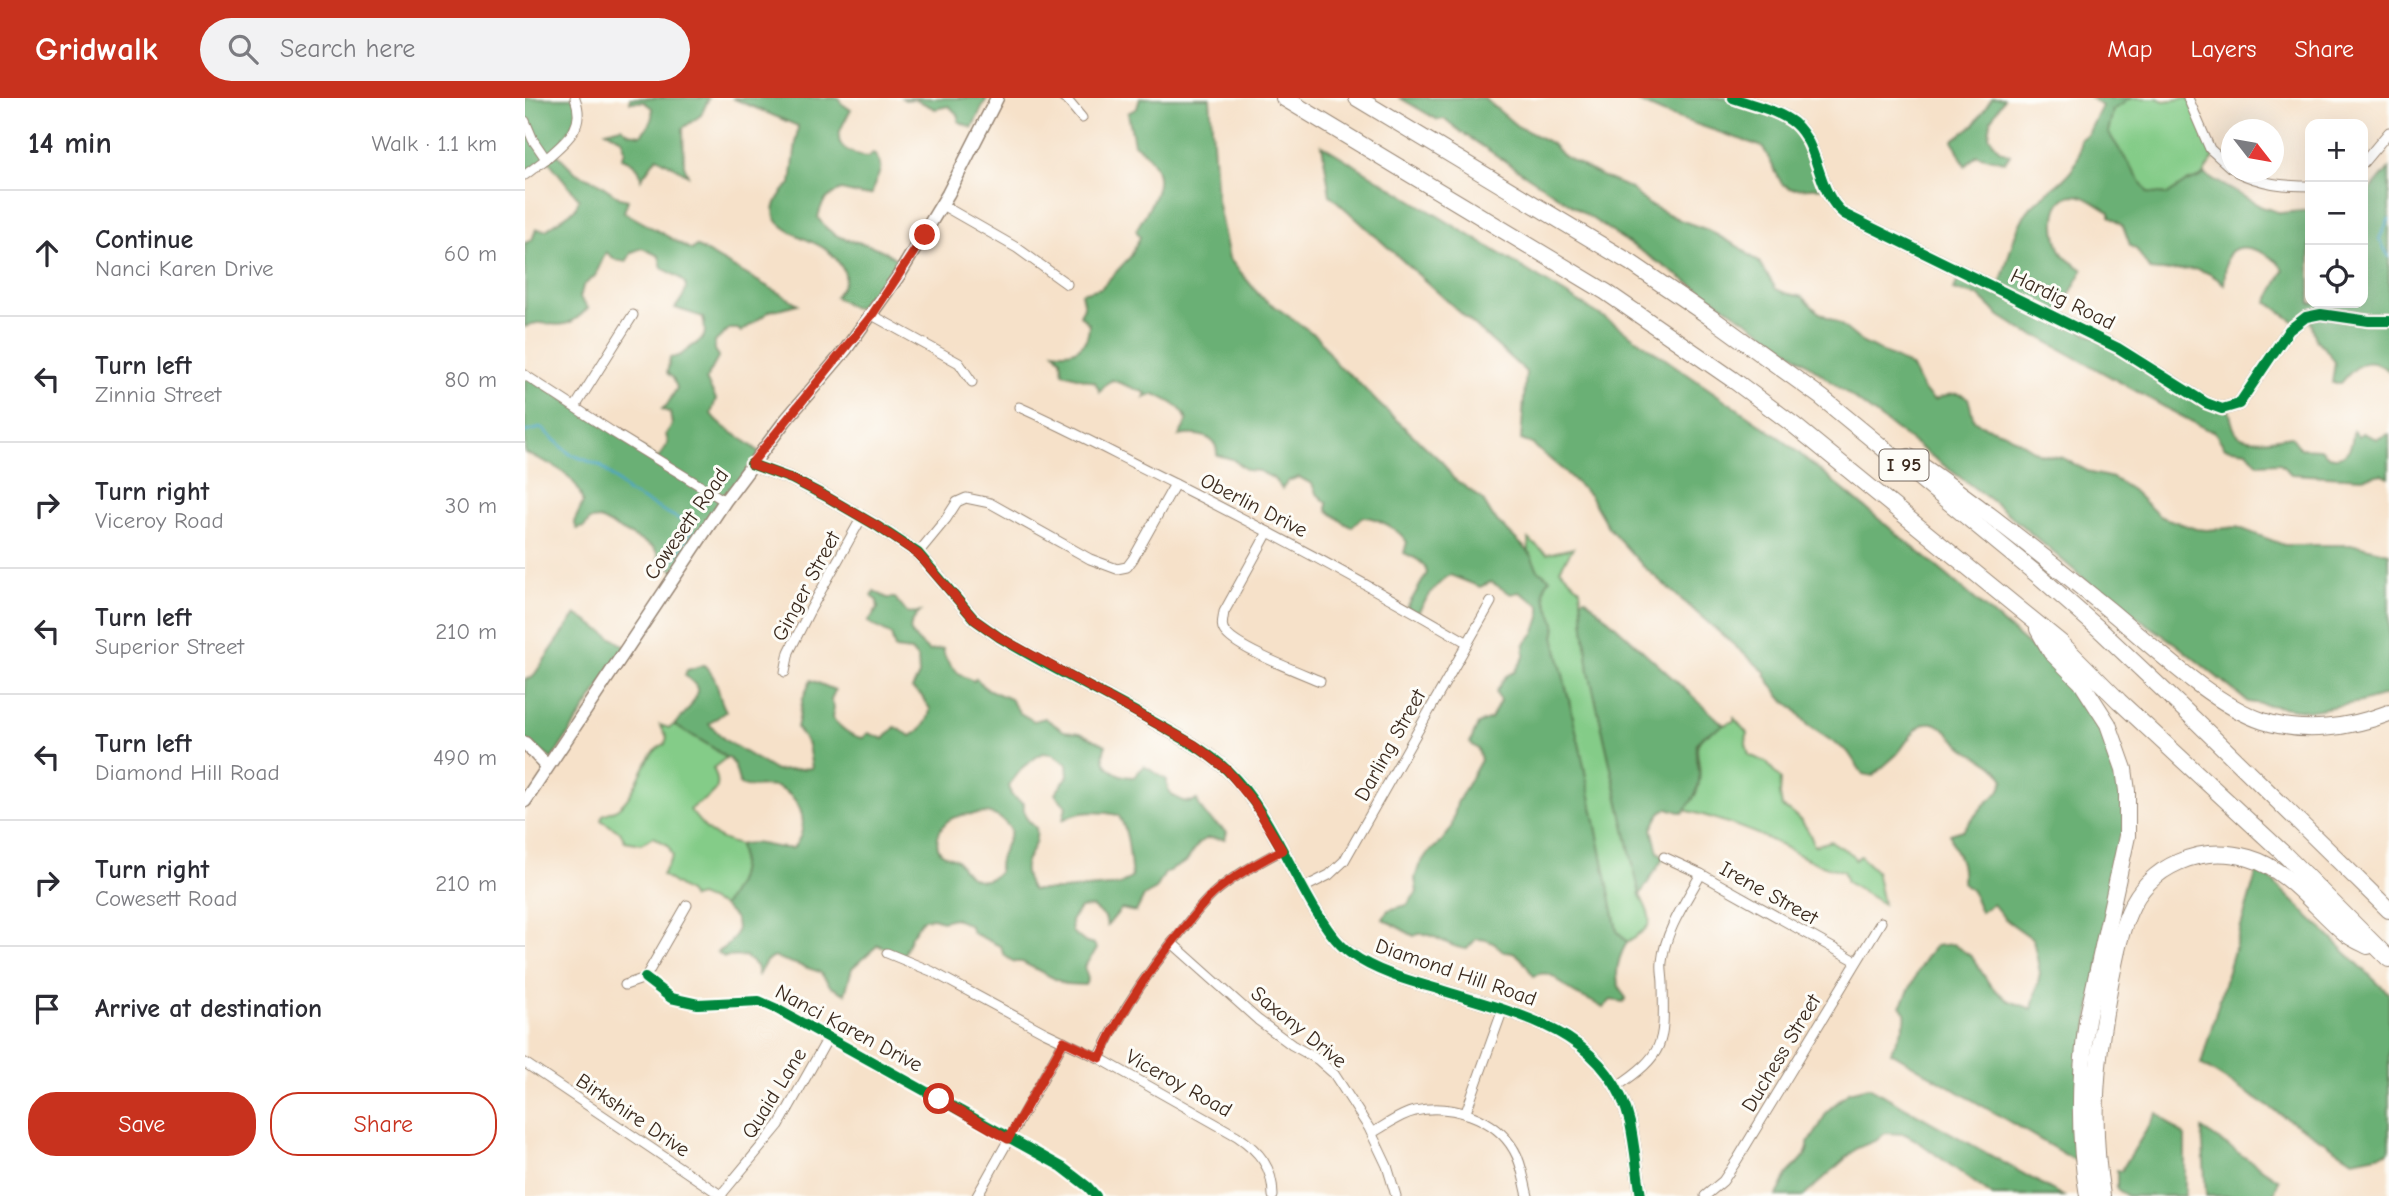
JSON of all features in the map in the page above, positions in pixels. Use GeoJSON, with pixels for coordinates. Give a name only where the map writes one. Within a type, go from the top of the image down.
{"type":"FeatureCollection","features":[{"type":"Feature","properties":{"kind":"highway","name":"I 95"},"geometry":{"type":"LineString","coordinates":[[1284,98],[1503,228],[1634,310],[1795,426],[2032,617],[2283,853],[2389,959]]}},
{"type":"Feature","properties":{"kind":"highway","name":"I 95"},"geometry":{"type":"LineString","coordinates":[[1357,98],[1603,245],[1695,306],[1821,397],[2098,628],[2389,910]]}},
{"type":"Feature","properties":{"kind":"highway"},"geometry":{"type":"LineString","coordinates":[[1821,397],[1980,506],[2196,682],[2239,710],[2264,722],[2321,728],[2348,725],[2389,713]]}},
{"type":"Feature","properties":{"kind":"highway"},"geometry":{"type":"LineString","coordinates":[[2032,617],[2051,652],[2081,682],[2108,724],[2124,769],[2127,791],[2127,836],[2087,1020],[2083,1050],[2080,1133],[2088,1196]]}},
{"type":"Feature","properties":{"kind":"highway"},"geometry":{"type":"LineString","coordinates":[[2102,1196],[2096,1153],[2094,1098],[2104,1013],[2117,949],[2129,911],[2141,891],[2161,872],[2184,859],[2208,854],[2229,854],[2257,860],[2289,881],[2346,934],[2389,959]]}},
{"type":"Feature","properties":{"kind":"street"},"geometry":{"type":"LineString","coordinates":[[525,175],[546,159],[574,130],[580,113],[575,98]]}},
{"type":"Feature","properties":{"kind":"street","name":"Cowesett Road"},"geometry":{"type":"LineString","coordinates":[[525,801],[751,464],[872,315],[942,205],[997,98]]}},
{"type":"Feature","properties":{"kind":"street"},"geometry":{"type":"LineString","coordinates":[[1063,98],[1082,118]]}},
{"type":"Feature","properties":{"kind":"street","name":"Hardig Road"},"geometry":{"type":"LineString","coordinates":[[1733,98],[1787,118],[1799,128],[1829,197],[1844,214],[2112,344],[2217,408],[2231,408],[2239,404],[2293,326],[2306,317],[2321,314],[2389,321]]}},
{"type":"Feature","properties":{"kind":"street"},"geometry":{"type":"LineString","coordinates":[[2188,98],[2210,149],[2221,159]]}},
{"type":"Feature","properties":{"kind":"street"},"geometry":{"type":"LineString","coordinates":[[525,121],[533,140],[546,159]]}},
{"type":"Feature","properties":{"kind":"street"},"geometry":{"type":"LineString","coordinates":[[2368,158],[2389,132]]}},
{"type":"Feature","properties":{"kind":"street"},"geometry":{"type":"LineString","coordinates":[[2263,182],[2291,187],[2305,186]]}},
{"type":"Feature","properties":{"kind":"street"},"geometry":{"type":"LineString","coordinates":[[942,205],[1017,248],[1067,284]]}},
{"type":"Feature","properties":{"kind":"street"},"geometry":{"type":"LineString","coordinates":[[575,407],[633,315]]}},
{"type":"Feature","properties":{"kind":"street"},"geometry":{"type":"LineString","coordinates":[[872,315],[959,363],[972,382]]}},
{"type":"Feature","properties":{"kind":"street"},"geometry":{"type":"LineString","coordinates":[[525,375],[725,501]]}},
{"type":"Feature","properties":{"kind":"street","name":"Oberlin Drive"},"geometry":{"type":"LineString","coordinates":[[1019,407],[1070,429],[1268,532],[1388,596],[1468,643]]}},
{"type":"Feature","properties":{"kind":"street","name":"Diamond Hill Road"},"geometry":{"type":"LineString","coordinates":[[751,464],[792,479],[862,517],[918,554],[975,620],[999,637],[1195,745],[1227,770],[1254,803],[1327,928],[1349,953],[1410,981],[1552,1027],[1585,1049],[1604,1066],[1630,1121],[1641,1196]]}},
{"type":"Feature","properties":{"kind":"street"},"geometry":{"type":"LineString","coordinates":[[918,554],[957,502],[966,498],[989,503],[1090,559],[1117,569],[1126,566],[1133,559],[1175,484]]}},
{"type":"Feature","properties":{"kind":"street","name":"Ginger Street"},"geometry":{"type":"LineString","coordinates":[[785,672],[789,652],[862,517]]}},
{"type":"Feature","properties":{"kind":"street"},"geometry":{"type":"LineString","coordinates":[[1268,532],[1224,612],[1222,626],[1226,635],[1260,655],[1320,681]]}},
{"type":"Feature","properties":{"kind":"street","name":"Darling Street"},"geometry":{"type":"LineString","coordinates":[[1303,888],[1329,875],[1344,861],[1491,602]]}},
{"type":"Feature","properties":{"kind":"street"},"geometry":{"type":"LineString","coordinates":[[525,744],[547,766]]}},
{"type":"Feature","properties":{"kind":"street"},"geometry":{"type":"LineString","coordinates":[[525,757],[547,766]]}},
{"type":"Feature","properties":{"kind":"street"},"geometry":{"type":"LineString","coordinates":[[1100,1058],[1149,971],[1215,893],[1248,869],[1282,850]]}},
{"type":"Feature","properties":{"kind":"street","name":"Irene Street"},"geometry":{"type":"LineString","coordinates":[[1664,857],[1701,874],[1856,961]]}},
{"type":"Feature","properties":{"kind":"street"},"geometry":{"type":"LineString","coordinates":[[1616,1087],[1651,1060],[1659,1048],[1664,1029],[1664,952],[1677,915],[1701,874]]}},
{"type":"Feature","properties":{"kind":"street"},"geometry":{"type":"LineString","coordinates":[[625,985],[645,978],[687,905]]}},
{"type":"Feature","properties":{"kind":"street","name":"Duchess Street"},"geometry":{"type":"LineString","coordinates":[[1705,1196],[1723,1181],[1737,1160],[1881,922]]}},
{"type":"Feature","properties":{"kind":"street","name":"Saxony Drive"},"geometry":{"type":"LineString","coordinates":[[1172,943],[1258,1020],[1292,1045],[1317,1059],[1334,1074],[1372,1133],[1387,1166],[1396,1196]]}},
{"type":"Feature","properties":{"kind":"street","name":"Viceroy Road"},"geometry":{"type":"LineString","coordinates":[[887,953],[931,971],[1100,1058],[1237,1136],[1257,1150],[1268,1167],[1273,1196]]}},
{"type":"Feature","properties":{"kind":"street","name":"Nanci Karen Drive"},"geometry":{"type":"LineString","coordinates":[[645,978],[671,998],[698,1004],[759,1001],[1062,1167],[1096,1196]]}},
{"type":"Feature","properties":{"kind":"street"},"geometry":{"type":"LineString","coordinates":[[1466,1112],[1503,1009]]}},
{"type":"Feature","properties":{"kind":"street","name":"Quaid Lane"},"geometry":{"type":"LineString","coordinates":[[721,1196],[779,1125],[828,1038]]}},
{"type":"Feature","properties":{"kind":"street"},"geometry":{"type":"LineString","coordinates":[[977,1196],[1064,1041]]}},
{"type":"Feature","properties":{"kind":"street","name":"Birkshire Drive"},"geometry":{"type":"LineString","coordinates":[[525,1063],[721,1196]]}},
{"type":"Feature","properties":{"kind":"street"},"geometry":{"type":"LineString","coordinates":[[1372,1133],[1412,1111],[1437,1109],[1466,1112],[1505,1138],[1515,1151],[1528,1196]]}},
{"type":"Feature","properties":{"kind":"green space"},"geometry":{"type":"Polygon","coordinates":[[[525,98],[576,98],[581,112],[555,152],[576,173],[628,200],[624,212],[692,250],[696,246],[798,304],[770,311],[741,332],[738,329],[729,329],[715,342],[715,350],[719,356],[706,380],[716,399],[711,414],[721,425],[760,453],[676,572],[658,559],[653,547],[600,519],[590,520],[584,527],[577,529],[574,522],[583,503],[575,484],[561,471],[525,453],[525,375],[658,459],[668,443],[666,434],[672,425],[670,413],[662,409],[677,388],[673,378],[667,373],[670,358],[680,355],[700,341],[705,328],[703,317],[675,308],[685,293],[682,280],[662,268],[659,256],[642,248],[632,252],[626,262],[616,260],[606,252],[595,276],[583,286],[580,298],[588,308],[578,317],[561,325],[540,323],[525,327],[525,243],[532,240],[536,229],[546,230],[575,209],[579,199],[547,159],[525,175],[525,98]]]}},
{"type":"Feature","properties":{"kind":"green space"},"geometry":{"type":"Polygon","coordinates":[[[630,98],[709,98],[701,115],[683,128],[684,165],[688,175],[657,157],[641,179],[635,166],[622,158],[625,151],[622,139],[606,131],[621,127],[629,133],[641,135],[652,116],[652,108],[644,102],[630,102],[630,98]]]}},
{"type":"Feature","properties":{"kind":"green space"},"geometry":{"type":"Polygon","coordinates":[[[732,98],[839,98],[841,103],[851,110],[840,131],[839,141],[847,150],[857,155],[868,157],[873,153],[880,164],[879,173],[872,194],[863,195],[841,190],[825,201],[818,218],[838,236],[880,249],[902,263],[863,308],[851,307],[835,297],[845,276],[833,256],[827,250],[788,230],[775,215],[776,203],[791,184],[798,126],[732,98]]]}},
{"type":"Feature","properties":{"kind":"green space"},"geometry":{"type":"Polygon","coordinates":[[[902,98],[987,98],[972,128],[958,121],[959,116],[949,106],[935,109],[915,99],[902,98]]]}},
{"type":"Feature","properties":{"kind":"green space"},"geometry":{"type":"Polygon","coordinates":[[[1140,98],[1210,98],[1217,200],[1229,258],[1260,296],[1318,337],[1337,365],[1442,462],[1453,478],[1482,499],[1493,517],[1529,552],[1538,570],[1550,579],[1545,586],[1545,600],[1554,621],[1554,636],[1581,752],[1617,931],[1627,942],[1617,970],[1618,985],[1626,998],[1623,1002],[1611,1000],[1603,1008],[1572,992],[1552,976],[1534,976],[1519,956],[1504,952],[1488,941],[1476,939],[1467,949],[1459,948],[1426,934],[1414,936],[1383,919],[1388,910],[1407,905],[1417,892],[1415,878],[1419,866],[1451,829],[1457,803],[1481,760],[1478,749],[1470,743],[1478,724],[1491,719],[1500,701],[1496,692],[1506,676],[1515,672],[1524,657],[1524,645],[1535,632],[1540,617],[1540,605],[1519,592],[1511,594],[1491,582],[1480,587],[1450,575],[1436,587],[1417,614],[1407,608],[1427,573],[1426,569],[1415,558],[1404,553],[1407,542],[1394,529],[1368,517],[1362,517],[1352,527],[1327,510],[1327,503],[1316,493],[1312,484],[1299,477],[1288,481],[1282,489],[1273,478],[1259,471],[1247,470],[1232,459],[1217,455],[1214,443],[1204,436],[1179,436],[1187,421],[1185,416],[1174,404],[1155,394],[1144,398],[1146,393],[1112,380],[1100,392],[1095,382],[1063,373],[1061,359],[1054,351],[1068,352],[1079,348],[1088,332],[1089,324],[1080,315],[1084,307],[1081,293],[1101,288],[1131,256],[1140,237],[1136,230],[1155,195],[1158,174],[1146,154],[1134,144],[1128,113],[1137,108],[1140,98]]]}},
{"type":"Feature","properties":{"kind":"green space"},"geometry":{"type":"Polygon","coordinates":[[[1400,98],[1484,98],[1517,126],[1551,143],[1562,155],[1630,188],[1648,204],[1708,230],[1739,247],[1760,263],[1776,289],[1803,297],[1818,312],[1840,324],[1863,343],[1911,366],[1923,390],[1934,400],[1951,394],[1968,398],[1974,420],[1981,425],[2005,433],[2040,454],[2063,458],[2091,473],[2113,478],[2132,490],[2159,516],[2196,529],[2237,527],[2284,545],[2357,545],[2389,553],[2389,694],[2308,711],[2248,702],[2177,645],[2089,583],[2000,507],[1774,339],[1445,119],[1438,120],[1400,98]]]}},
{"type":"Feature","properties":{"kind":"green space"},"geometry":{"type":"Polygon","coordinates":[[[1629,98],[1733,98],[1779,115],[1803,133],[1827,187],[1792,189],[1782,184],[1763,147],[1663,113],[1629,98]]]}},
{"type":"Feature","properties":{"kind":"green space"},"geometry":{"type":"Polygon","coordinates":[[[1992,98],[2004,98],[1991,120],[1989,136],[1999,150],[2010,155],[2004,162],[1977,155],[1965,166],[1953,140],[1974,125],[1992,98]]]}},
{"type":"Feature","properties":{"kind":"green space"},"geometry":{"type":"Polygon","coordinates":[[[2091,98],[2131,98],[2113,110],[2108,132],[2148,193],[2167,195],[2204,174],[2262,207],[2281,213],[2305,211],[2305,308],[2368,308],[2368,193],[2389,168],[2389,371],[2374,363],[2362,364],[2341,383],[2332,383],[2335,362],[2316,340],[2310,319],[2296,323],[2267,302],[2284,270],[2266,254],[2248,248],[2233,250],[2227,259],[2224,284],[2204,271],[2195,269],[2150,270],[2137,250],[2130,245],[2123,226],[2110,217],[2110,212],[2084,197],[2074,195],[2065,198],[2060,204],[2056,212],[2055,232],[2065,257],[2083,270],[2057,317],[2229,410],[2235,430],[2240,436],[2262,440],[2291,436],[2300,448],[2319,449],[2326,455],[2335,457],[2348,451],[2353,431],[2359,436],[2362,433],[2377,439],[2389,434],[2389,477],[2382,474],[2362,478],[2291,474],[2279,463],[2258,464],[2247,451],[2225,448],[2214,431],[2027,333],[2000,316],[1979,296],[1953,290],[1962,273],[1998,289],[2019,225],[2031,207],[2071,171],[2079,152],[2080,139],[2088,134],[2102,106],[2091,98]]]}},
{"type":"Feature","properties":{"kind":"green space"},"geometry":{"type":"Polygon","coordinates":[[[2131,98],[2157,98],[2164,101],[2189,98],[2215,156],[2201,177],[2187,182],[2167,195],[2148,193],[2143,188],[2108,132],[2113,110],[2131,98]]]}},
{"type":"Feature","properties":{"kind":"green space"},"geometry":{"type":"Polygon","coordinates":[[[1322,145],[1613,323],[1783,440],[1948,576],[2096,704],[2129,811],[2088,1021],[2083,1165],[1891,1052],[1905,1023],[1901,1006],[1935,946],[1953,944],[1972,957],[1990,985],[2007,1000],[2032,1009],[2040,973],[2033,939],[2005,919],[1993,904],[1981,912],[1972,891],[1962,882],[1960,861],[1950,834],[1963,830],[1999,792],[2004,780],[2000,774],[1992,765],[1963,747],[1942,727],[1927,723],[1917,729],[1897,754],[1873,776],[1863,774],[1848,752],[1808,725],[1794,708],[1780,697],[1765,672],[1643,566],[1608,527],[1590,496],[1532,444],[1521,440],[1526,372],[1330,195],[1322,145]]]}},
{"type":"Feature","properties":{"kind":"green space"},"geometry":{"type":"Polygon","coordinates":[[[1528,539],[1547,554],[1573,548],[1560,569],[1580,589],[1589,671],[1640,895],[1649,918],[1647,927],[1627,942],[1617,931],[1581,752],[1554,636],[1555,624],[1545,599],[1544,585],[1529,552],[1528,539]]]}},
{"type":"Feature","properties":{"kind":"green space"},"geometry":{"type":"Polygon","coordinates":[[[874,591],[887,598],[895,598],[907,613],[920,612],[911,624],[911,633],[929,651],[943,649],[950,665],[959,673],[974,681],[976,678],[985,688],[1010,699],[1020,713],[1034,721],[1045,718],[1064,731],[1080,733],[1106,745],[1106,764],[1115,772],[1134,777],[1144,766],[1167,780],[1169,790],[1176,798],[1187,802],[1197,800],[1205,814],[1227,832],[1225,839],[1208,838],[1199,843],[1186,862],[1165,873],[1156,889],[1144,896],[1136,912],[1121,909],[1107,926],[1105,917],[1092,907],[1080,908],[1071,921],[1072,932],[1086,943],[1093,943],[1097,949],[1084,967],[1088,979],[1085,985],[1065,984],[1022,962],[1014,962],[1004,955],[1000,946],[973,933],[969,925],[954,918],[942,921],[934,918],[923,919],[911,936],[903,957],[878,945],[852,968],[845,994],[831,987],[820,972],[774,957],[766,961],[758,975],[756,966],[745,956],[724,957],[717,952],[729,943],[737,930],[735,919],[723,906],[741,870],[739,845],[752,843],[793,848],[803,823],[799,807],[787,793],[769,786],[740,785],[734,764],[728,757],[674,725],[689,708],[697,693],[695,685],[685,675],[687,670],[704,665],[716,682],[726,711],[709,724],[725,740],[776,771],[812,768],[808,745],[797,728],[803,698],[811,680],[835,690],[831,700],[834,707],[832,718],[850,733],[863,738],[868,733],[884,739],[895,727],[911,736],[924,725],[930,709],[921,695],[912,689],[919,675],[918,659],[911,651],[895,649],[891,635],[868,622],[878,608],[877,601],[872,596],[874,591]],[[1042,753],[1023,767],[1009,785],[1011,795],[1024,804],[1025,815],[1036,828],[1036,838],[1025,870],[1032,890],[1120,885],[1132,877],[1127,837],[1118,815],[1090,812],[1063,820],[1066,806],[1055,794],[1068,776],[1067,764],[1052,754],[1042,753]],[[986,813],[953,818],[943,826],[937,840],[942,853],[957,860],[967,874],[981,880],[990,879],[999,872],[1000,859],[1011,830],[1000,818],[986,813]]]}},
{"type":"Feature","properties":{"kind":"green space"},"geometry":{"type":"Polygon","coordinates":[[[1585,598],[1724,725],[1705,735],[1697,744],[1699,784],[1690,804],[1683,813],[1668,808],[1660,813],[1652,829],[1658,852],[1664,857],[1640,895],[1589,671],[1581,599],[1585,598]]]}},
{"type":"Feature","properties":{"kind":"green space"},"geometry":{"type":"Polygon","coordinates":[[[576,614],[626,647],[552,759],[525,739],[525,679],[532,678],[576,614]]]}},
{"type":"Feature","properties":{"kind":"green space"},"geometry":{"type":"Polygon","coordinates":[[[1734,718],[1747,733],[1749,755],[1766,762],[1781,779],[1782,807],[1802,823],[1814,846],[1831,841],[1853,855],[1855,860],[1860,856],[1876,871],[1883,904],[1847,882],[1843,871],[1813,862],[1748,830],[1685,810],[1697,791],[1700,777],[1697,749],[1699,742],[1715,729],[1734,721],[1734,718]]]}},
{"type":"Feature","properties":{"kind":"green space"},"geometry":{"type":"Polygon","coordinates":[[[660,725],[669,728],[674,725],[708,744],[726,758],[713,768],[717,777],[716,790],[690,810],[711,833],[739,845],[741,870],[723,906],[699,896],[692,898],[689,893],[662,875],[673,856],[668,845],[653,837],[641,844],[625,841],[620,832],[601,820],[603,815],[625,801],[651,755],[665,744],[667,737],[660,725]]]}},
{"type":"Feature","properties":{"kind":"green space"},"geometry":{"type":"Polygon","coordinates":[[[2257,871],[2263,872],[2389,994],[2387,1153],[2353,1160],[2201,1064],[2257,871]]]}},
{"type":"Feature","properties":{"kind":"green space"},"geometry":{"type":"Polygon","coordinates":[[[1869,1087],[2063,1196],[1993,1196],[1916,1140],[1905,1134],[1885,1133],[1877,1140],[1857,1148],[1804,1196],[1776,1196],[1787,1175],[1804,1157],[1808,1142],[1829,1110],[1848,1092],[1869,1087]]]}},
{"type":"Feature","properties":{"kind":"green space"},"geometry":{"type":"Polygon","coordinates":[[[2157,1113],[2185,1137],[2185,1196],[2127,1196],[2117,1189],[2117,1170],[2121,1171],[2157,1113]]]}},
{"type":"Feature","properties":{"kind":"green space"},"geometry":{"type":"Polygon","coordinates":[[[2202,1129],[2279,1180],[2273,1196],[2206,1196],[2202,1129]]]}},
{"type":"Feature","properties":{"kind":"waterway"},"geometry":{"type":"LineString","coordinates":[[2389,219],[2379,239],[2389,257]]}},
{"type":"Feature","properties":{"kind":"waterway"},"geometry":{"type":"LineString","coordinates":[[525,432],[541,428],[570,454],[601,466],[628,492],[690,525],[692,531],[674,559]]}},
{"type":"Feature","properties":{"kind":"cycle path"},"geometry":{"type":"LineString","coordinates":[[1733,98],[1773,111],[1794,123],[1809,144],[1828,193],[1844,214],[2118,348],[2206,403],[2222,409],[2239,404],[2289,330],[2306,317],[2321,314],[2389,321]]}},
{"type":"Feature","properties":{"kind":"cycle path"},"geometry":{"type":"LineString","coordinates":[[751,464],[792,479],[877,526],[918,553],[975,620],[999,637],[1178,736],[1220,763],[1241,785],[1265,818],[1318,914],[1350,953],[1392,975],[1527,1018],[1555,1030],[1580,1046],[1602,1066],[1619,1092],[1630,1123],[1641,1196]]}},
{"type":"Feature","properties":{"kind":"cycle path"},"geometry":{"type":"LineString","coordinates":[[645,978],[671,998],[698,1004],[759,1001],[775,1008],[1062,1167],[1096,1196]]}},
{"type":"Feature","properties":{"kind":"route"},"geometry":{"type":"LineString","coordinates":[[925,235],[872,315],[751,464],[792,479],[877,526],[918,554],[975,620],[999,637],[1195,745],[1227,770],[1254,803],[1282,850],[1248,869],[1215,893],[1190,920],[1149,971],[1111,1033],[1100,1058],[1064,1041],[1008,1139],[939,1099]]}}]}
